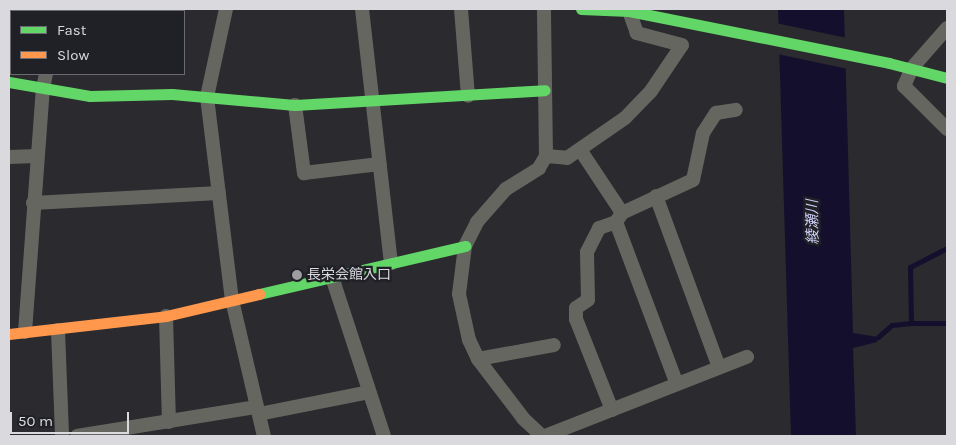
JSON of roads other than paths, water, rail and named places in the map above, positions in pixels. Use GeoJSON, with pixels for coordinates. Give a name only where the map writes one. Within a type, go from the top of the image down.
{"type":"FeatureCollection","features":[{"type":"Feature","properties":{"kind":"street"},"geometry":{"type":"LineString","coordinates":[[224,9],[207,97],[232,300],[264,436]]}},
{"type":"Feature","properties":{"kind":"street"},"geometry":{"type":"LineString","coordinates":[[362,9],[371,102],[391,263]]}},
{"type":"Feature","properties":{"kind":"street"},"geometry":{"type":"LineString","coordinates":[[461,9],[468,96]]}},
{"type":"Feature","properties":{"kind":"street"},"geometry":{"type":"LineString","coordinates":[[544,9],[546,156],[539,168],[506,189],[488,205],[464,246],[459,294],[461,314],[469,340],[478,359],[523,418],[543,436],[747,357]]}},
{"type":"Feature","properties":{"kind":"street"},"geometry":{"type":"LineString","coordinates":[[581,9],[629,10],[878,60],[947,78]]}},
{"type":"Feature","properties":{"kind":"street"},"geometry":{"type":"LineString","coordinates":[[546,156],[567,158],[582,151],[631,112],[668,68],[682,44],[637,33],[629,10]]}},
{"type":"Feature","properties":{"kind":"street"},"geometry":{"type":"LineString","coordinates":[[947,28],[912,68],[904,86],[947,129]]}},
{"type":"Feature","properties":{"kind":"street"},"geometry":{"type":"LineString","coordinates":[[25,332],[42,89],[46,75]]}},
{"type":"Feature","properties":{"kind":"street"},"geometry":{"type":"LineString","coordinates":[[9,82],[90,96],[172,94],[295,105],[371,102],[544,90]]}},
{"type":"Feature","properties":{"kind":"street"},"geometry":{"type":"LineString","coordinates":[[295,105],[304,173],[379,164]]}},
{"type":"Feature","properties":{"kind":"street"},"geometry":{"type":"LineString","coordinates":[[612,410],[576,319],[576,308],[588,300],[587,252],[598,228],[656,196],[693,180],[703,133],[716,113],[736,110]]}},
{"type":"Feature","properties":{"kind":"street"},"geometry":{"type":"LineString","coordinates":[[582,151],[619,218],[677,384]]}},
{"type":"Feature","properties":{"kind":"street"},"geometry":{"type":"LineString","coordinates":[[9,157],[37,156]]}},
{"type":"Feature","properties":{"kind":"street"},"geometry":{"type":"LineString","coordinates":[[34,203],[219,193]]}},
{"type":"Feature","properties":{"kind":"street"},"geometry":{"type":"LineString","coordinates":[[656,196],[720,367]]}},
{"type":"Feature","properties":{"kind":"street"},"geometry":{"type":"LineString","coordinates":[[9,334],[58,330],[166,316],[464,246]]}},
{"type":"Feature","properties":{"kind":"street"},"geometry":{"type":"LineString","coordinates":[[332,278],[384,436]]}},
{"type":"Feature","properties":{"kind":"street"},"geometry":{"type":"LineString","coordinates":[[166,316],[169,422]]}},
{"type":"Feature","properties":{"kind":"street"},"geometry":{"type":"LineString","coordinates":[[58,330],[62,436]]}},
{"type":"Feature","properties":{"kind":"street"},"geometry":{"type":"LineString","coordinates":[[478,359],[554,345]]}},
{"type":"Feature","properties":{"kind":"street"},"geometry":{"type":"LineString","coordinates":[[77,436],[258,411],[369,392]]}},
{"type":"Feature","properties":{"kind":"water","name":"綾瀬川"},"geometry":{"type":"Polygon","coordinates":[[[778,9],[844,9],[853,333],[878,337],[877,342],[853,348],[856,436],[791,436],[778,9]]]}},
{"type":"Feature","properties":{"kind":"waterway"},"geometry":{"type":"LineString","coordinates":[[878,337],[892,325],[911,323],[910,267],[947,248]]}},
{"type":"Feature","properties":{"kind":"waterway"},"geometry":{"type":"LineString","coordinates":[[911,323],[947,323]]}},
{"type":"Feature","properties":{"kind":"place","name":"長栄会館入口"},"geometry":{"type":"Point","coordinates":[297,275]}}]}
